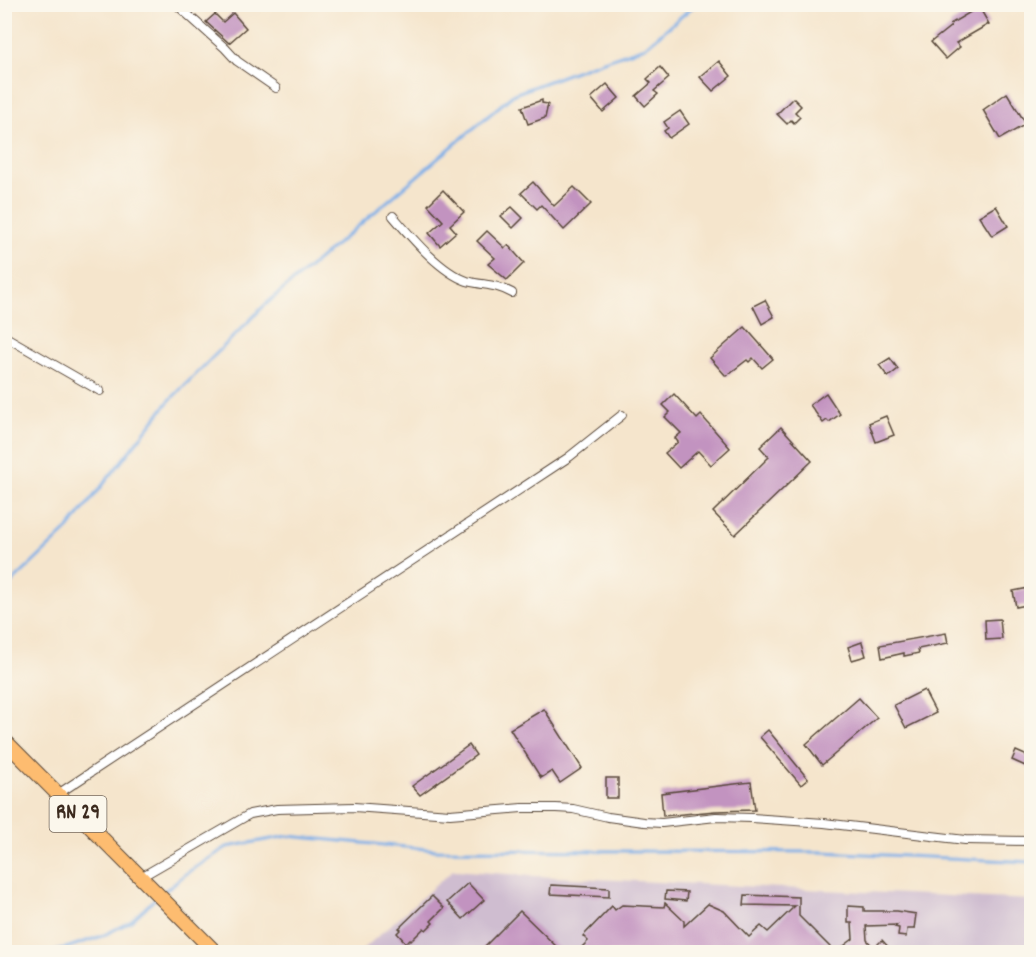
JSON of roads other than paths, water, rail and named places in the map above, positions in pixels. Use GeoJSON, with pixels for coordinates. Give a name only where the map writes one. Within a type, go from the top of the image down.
{"type":"FeatureCollection","features":[{"type":"Feature","properties":{"kind":"main road","name":"RN 29"},"geometry":{"type":"LineString","coordinates":[[4,740],[216,952]]}},
{"type":"Feature","properties":{"kind":"street"},"geometry":{"type":"LineString","coordinates":[[176,4],[213,36],[237,61],[276,88]]}},
{"type":"Feature","properties":{"kind":"street"},"geometry":{"type":"LineString","coordinates":[[393,216],[412,238],[452,274],[468,281],[498,285],[512,293]]}},
{"type":"Feature","properties":{"kind":"street"},"geometry":{"type":"LineString","coordinates":[[4,336],[100,391]]}},
{"type":"Feature","properties":{"kind":"street"},"geometry":{"type":"LineString","coordinates":[[58,794],[569,457],[622,416]]}},
{"type":"Feature","properties":{"kind":"street"},"geometry":{"type":"LineString","coordinates":[[141,877],[250,813],[277,809],[354,807],[450,814],[522,808],[556,808],[644,822],[662,823],[716,817],[752,818],[824,823],[965,840],[1032,841]]}},
{"type":"Feature","properties":{"kind":"waterway"},"geometry":{"type":"LineString","coordinates":[[4,590],[68,529],[169,401],[265,305],[514,94],[645,47],[696,4]]}},
{"type":"Feature","properties":{"kind":"waterway"},"geometry":{"type":"LineString","coordinates":[[162,893],[187,873],[227,847],[288,836],[437,850],[822,852],[1032,862]]}},
{"type":"Feature","properties":{"kind":"waterway"},"geometry":{"type":"LineString","coordinates":[[54,952],[102,936],[130,922],[157,897]]}}]}
